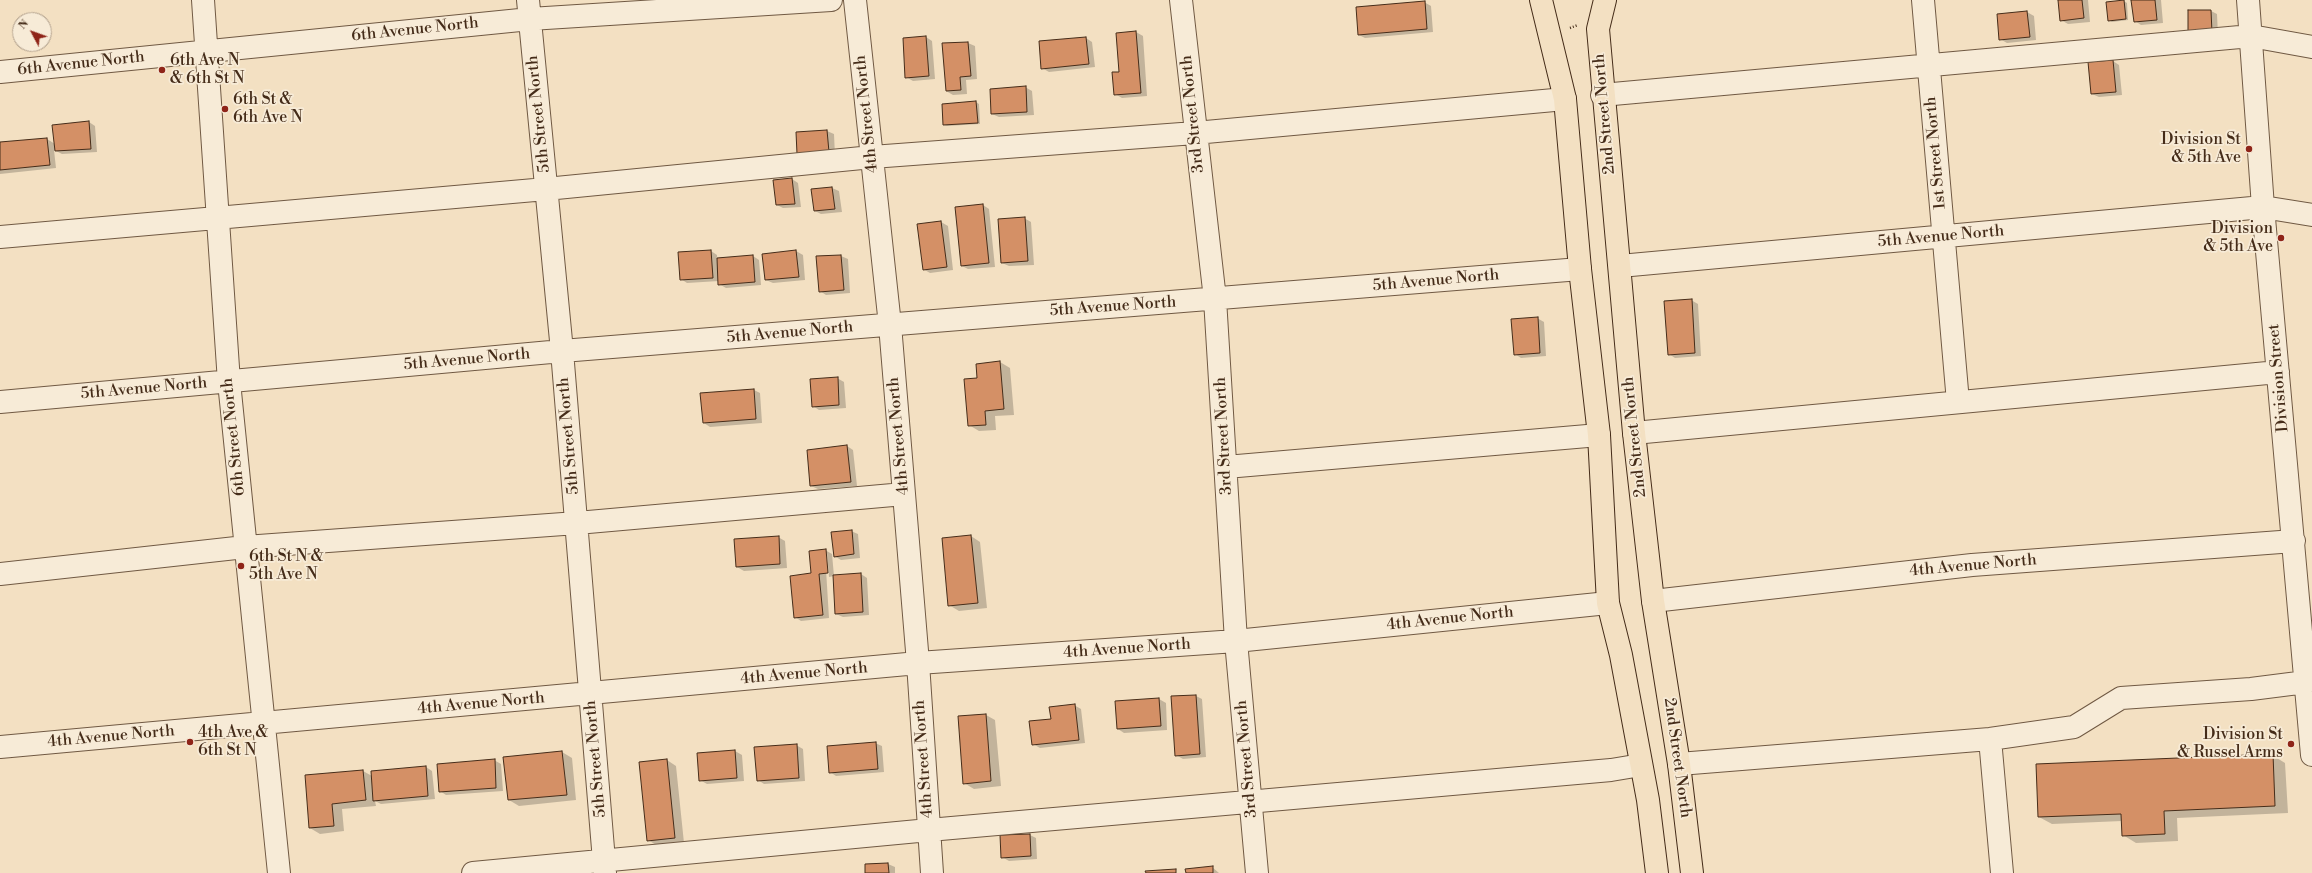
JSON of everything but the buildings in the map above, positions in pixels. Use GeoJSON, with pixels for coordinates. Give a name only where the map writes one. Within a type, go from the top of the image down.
{"type":"FeatureCollection","features":[{"type":"Feature","properties":{"kind":"main road"},"geometry":{"type":"LineString","coordinates":[[1541,0],[1565,99],[1580,269],[1599,435],[1608,604],[1621,655],[1648,800],[1657,873]]}},
{"type":"Feature","properties":{"kind":"main road","name":"2nd Street North"},"geometry":{"type":"LineString","coordinates":[[1605,0],[1598,29],[1602,95],[1620,266],[1634,433],[1653,601],[1679,764],[1692,873]]}},
{"type":"Feature","properties":{"kind":"street","name":"6th Street North"},"geometry":{"type":"LineString","coordinates":[[203,0],[208,51],[229,382],[279,873]]}},
{"type":"Feature","properties":{"kind":"street","name":"6th Avenue North"},"geometry":{"type":"LineString","coordinates":[[0,72],[208,51],[529,10],[831,0]]}},
{"type":"Feature","properties":{"kind":"street","name":"4th Street North"},"geometry":{"type":"LineString","coordinates":[[855,0],[890,325],[918,663],[932,873]]}},
{"type":"Feature","properties":{"kind":"street","name":"3rd Street North"},"geometry":{"type":"LineString","coordinates":[[1181,0],[1195,134],[1216,299],[1236,641],[1257,873]]}},
{"type":"Feature","properties":{"kind":"street","name":"1st Street North"},"geometry":{"type":"LineString","coordinates":[[1923,0],[1958,402]]}},
{"type":"Feature","properties":{"kind":"street","name":"Division Street"},"geometry":{"type":"LineString","coordinates":[[2248,0],[2263,208],[2308,695],[2312,755]]}},
{"type":"Feature","properties":{"kind":"street","name":"5th Street North"},"geometry":{"type":"LineString","coordinates":[[529,10],[562,351],[605,867]]}},
{"type":"Feature","properties":{"kind":"street"},"geometry":{"type":"LineString","coordinates":[[1602,95],[2250,36],[2312,47]]}},
{"type":"Feature","properties":{"kind":"street"},"geometry":{"type":"LineString","coordinates":[[0,237],[546,189],[872,157],[1195,134],[1565,99]]}},
{"type":"Feature","properties":{"kind":"street","name":"5th Avenue North"},"geometry":{"type":"LineString","coordinates":[[1620,266],[2263,208],[2312,215]]}},
{"type":"Feature","properties":{"kind":"street","name":"5th Avenue North"},"geometry":{"type":"LineString","coordinates":[[0,402],[562,351],[1580,269]]}},
{"type":"Feature","properties":{"kind":"street"},"geometry":{"type":"LineString","coordinates":[[1634,433],[2278,372]]}},
{"type":"Feature","properties":{"kind":"street"},"geometry":{"type":"LineString","coordinates":[[1226,467],[1599,435]]}},
{"type":"Feature","properties":{"kind":"street"},"geometry":{"type":"LineString","coordinates":[[0,574],[245,547],[576,523],[904,494]]}},
{"type":"Feature","properties":{"kind":"street","name":"4th Avenue North"},"geometry":{"type":"LineString","coordinates":[[1653,601],[1972,565],[2294,541]]}},
{"type":"Feature","properties":{"kind":"street","name":"4th Avenue North"},"geometry":{"type":"LineString","coordinates":[[0,746],[263,724],[918,663],[1236,641],[1608,604]]}},
{"type":"Feature","properties":{"kind":"street"},"geometry":{"type":"LineString","coordinates":[[1679,764],[1990,739],[2074,727],[2122,698],[2251,689],[2308,695]]}},
{"type":"Feature","properties":{"kind":"street"},"geometry":{"type":"LineString","coordinates":[[1990,739],[2002,873]]}},
{"type":"Feature","properties":{"kind":"street"},"geometry":{"type":"LineString","coordinates":[[472,873],[605,867],[929,830],[1612,770],[1641,765]]}},
{"type":"Feature","properties":{"kind":"path"},"geometry":{"type":"LineString","coordinates":[[1570,28],[1579,25]]}},
{"type":"Feature","properties":{"kind":"place","name":"6th Ave N & 6th St N"},"geometry":{"type":"Point","coordinates":[162,70]}},
{"type":"Feature","properties":{"kind":"place","name":"6th St & 6th Ave N"},"geometry":{"type":"Point","coordinates":[225,109]}},
{"type":"Feature","properties":{"kind":"place","name":"Division St & 5th Ave"},"geometry":{"type":"Point","coordinates":[2249,149]}},
{"type":"Feature","properties":{"kind":"place","name":"Division & 5th Ave"},"geometry":{"type":"Point","coordinates":[2281,238]}},
{"type":"Feature","properties":{"kind":"place","name":"6th St N & 5th Ave N"},"geometry":{"type":"Point","coordinates":[241,566]}},
{"type":"Feature","properties":{"kind":"place","name":"4th Ave & 6th St N"},"geometry":{"type":"Point","coordinates":[190,742]}},
{"type":"Feature","properties":{"kind":"place","name":"Division St & Russel Arms"},"geometry":{"type":"Point","coordinates":[2291,744]}}]}
